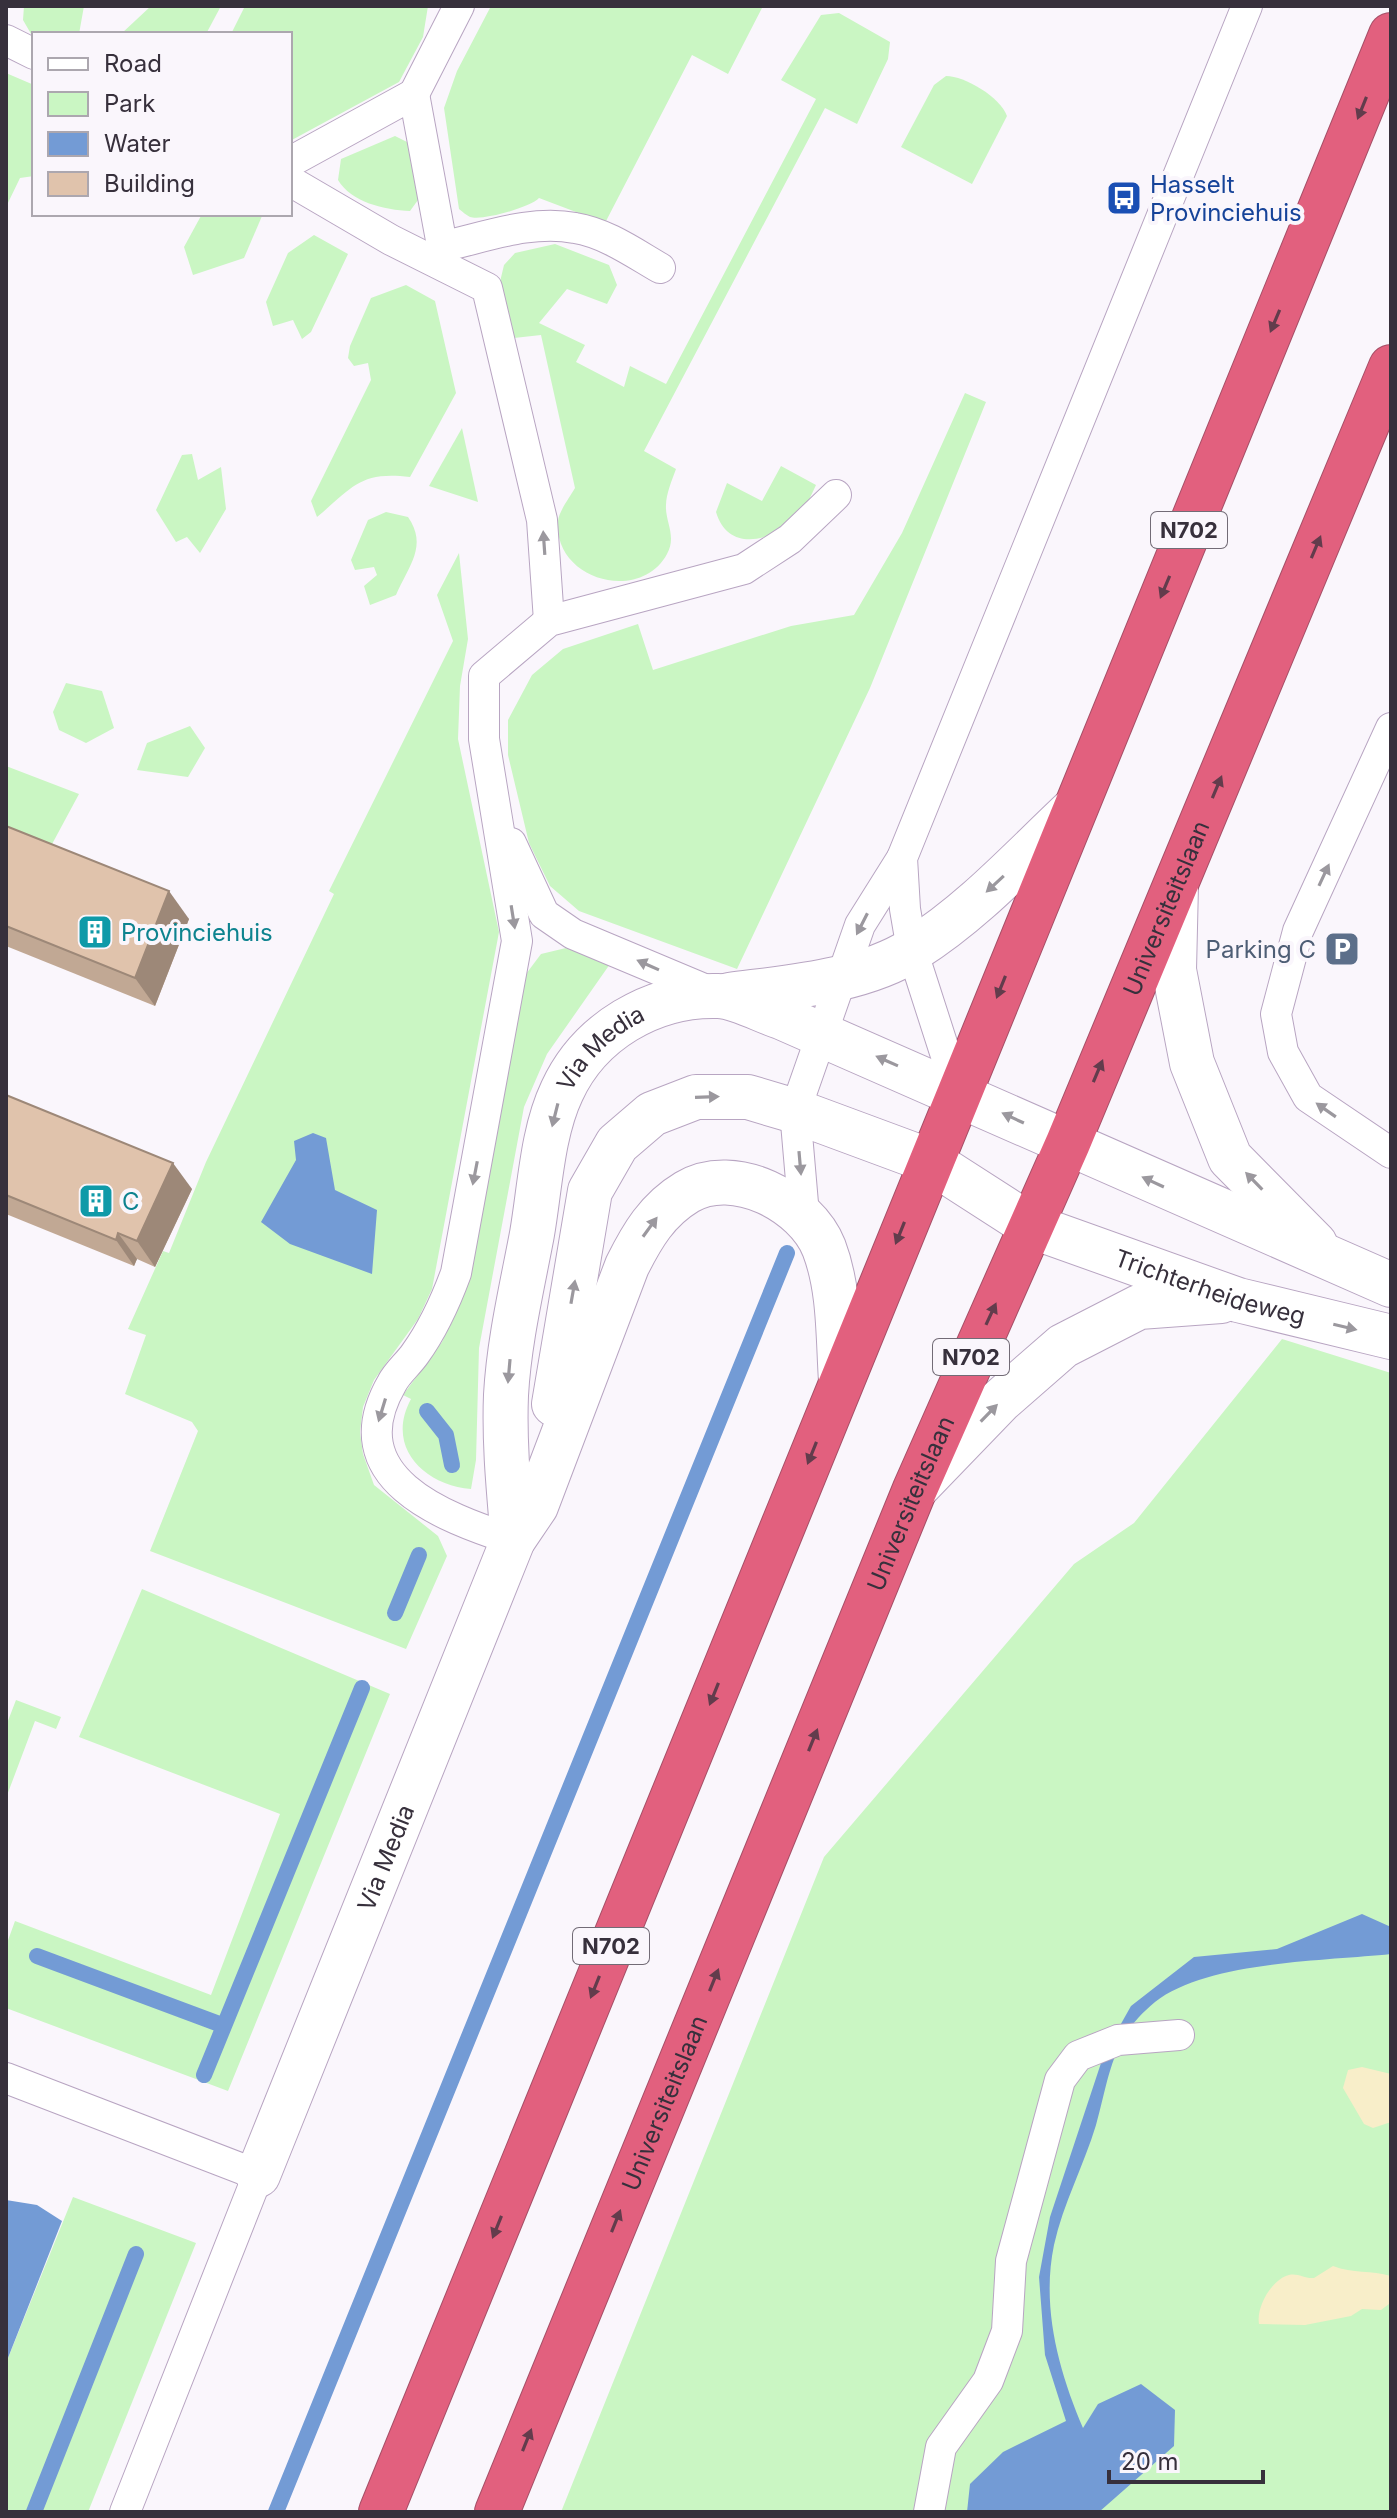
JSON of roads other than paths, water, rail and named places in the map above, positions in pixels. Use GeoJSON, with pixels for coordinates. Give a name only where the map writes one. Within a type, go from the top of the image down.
{"type":"FeatureCollection","features":[{"type":"Feature","properties":{"kind":"highway","name":"N702"},"geometry":{"type":"LineString","coordinates":[[381,2512],[1391,35]]}},
{"type":"Feature","properties":{"kind":"highway","name":"Universiteitslaan"},"geometry":{"type":"LineString","coordinates":[[497,2512],[915,1489],[1068,1143],[1391,367]]}},
{"type":"Feature","properties":{"kind":"street"},"geometry":{"type":"LineString","coordinates":[[720,996],[841,977],[912,950],[969,908],[1072,811]]}},
{"type":"Feature","properties":{"kind":"street"},"geometry":{"type":"LineString","coordinates":[[1176,885],[1174,970],[1192,1063],[1230,1158],[1328,1257]]}},
{"type":"Feature","properties":{"kind":"street","name":"Via Media"},"geometry":{"type":"LineString","coordinates":[[524,1523],[506,1455],[510,1353],[561,1094],[580,1059],[605,1034],[630,1016],[667,1002],[720,996],[821,1033],[1068,1143]]}},
{"type":"Feature","properties":{"kind":"street","name":"Via Media"},"geometry":{"type":"LineString","coordinates":[[524,1523],[590,1191],[617,1144],[652,1114],[696,1097],[748,1097],[930,1161],[1031,1226]]}},
{"type":"Feature","properties":{"kind":"street"},"geometry":{"type":"LineString","coordinates":[[1068,1143],[1391,1285]]}},
{"type":"Feature","properties":{"kind":"street","name":"Via Media"},"geometry":{"type":"LineString","coordinates":[[258,2175],[627,1266],[647,1228],[666,1206],[690,1190],[715,1184],[753,1187],[804,1215]]}},
{"type":"Feature","properties":{"kind":"street"},"geometry":{"type":"LineString","coordinates":[[804,1215],[823,1246],[834,1282],[841,1381]]}},
{"type":"Feature","properties":{"kind":"street","name":"Trichterheideweg"},"geometry":{"type":"LineString","coordinates":[[1031,1226],[1238,1300],[1391,1337]]}},
{"type":"Feature","properties":{"kind":"street"},"geometry":{"type":"LineString","coordinates":[[915,1489],[1000,1401],[1063,1346],[1139,1307],[1238,1300]]}},
{"type":"Feature","properties":{"kind":"lane"},"geometry":{"type":"LineString","coordinates":[[292,161],[414,94],[459,6]]}},
{"type":"Feature","properties":{"kind":"lane"},"geometry":{"type":"LineString","coordinates":[[804,1215],[795,1111],[860,925],[902,858],[1247,6]]}},
{"type":"Feature","properties":{"kind":"lane"},"geometry":{"type":"LineString","coordinates":[[6,40],[32,53]]}},
{"type":"Feature","properties":{"kind":"lane"},"geometry":{"type":"LineString","coordinates":[[414,94],[443,257]]}},
{"type":"Feature","properties":{"kind":"lane"},"geometry":{"type":"LineString","coordinates":[[292,182],[443,257],[487,288],[542,520],[549,621]]}},
{"type":"Feature","properties":{"kind":"lane"},"geometry":{"type":"LineString","coordinates":[[443,257],[541,225],[576,228],[609,239],[660,268]]}},
{"type":"Feature","properties":{"kind":"lane"},"geometry":{"type":"LineString","coordinates":[[524,1523],[440,1514],[405,1492],[379,1448],[377,1417],[392,1382],[440,1316],[459,1258],[517,941],[484,739],[484,676],[549,621],[744,569],[790,539],[836,495]]}},
{"type":"Feature","properties":{"kind":"lane"},"geometry":{"type":"LineString","coordinates":[[1391,728],[1298,931],[1286,966],[1276,1014],[1283,1052],[1308,1097],[1391,1153]]}},
{"type":"Feature","properties":{"kind":"lane"},"geometry":{"type":"LineString","coordinates":[[497,812],[544,914],[573,934],[720,996]]}},
{"type":"Feature","properties":{"kind":"lane"},"geometry":{"type":"LineString","coordinates":[[902,858],[905,909],[912,950],[958,1093]]}},
{"type":"Feature","properties":{"kind":"lane"},"geometry":{"type":"LineString","coordinates":[[929,2512],[941,2447],[988,2381],[1007,2331],[1011,2261],[1060,2080],[1078,2056],[1118,2040],[1179,2035]]}},
{"type":"Feature","properties":{"kind":"lane"},"geometry":{"type":"LineString","coordinates":[[6,2078],[258,2175],[125,2512]]}},
{"type":"Feature","properties":{"kind":"water"},"geometry":{"type":"Polygon","coordinates":[[[313,1133],[326,1138],[335,1190],[377,1210],[372,1274],[290,1244],[261,1222],[296,1160],[294,1141],[313,1133]]]}},
{"type":"Feature","properties":{"kind":"water"},"geometry":{"type":"Polygon","coordinates":[[[1362,1914],[1391,1927],[1391,1954],[1268,1965],[1205,1978],[1177,1988],[1140,2016],[1129,2029],[1114,2058],[1096,2125],[1054,2245],[1051,2316],[1060,2362],[1083,2428],[1098,2404],[1141,2384],[1175,2410],[1174,2446],[1099,2512],[967,2512],[970,2484],[1003,2452],[1066,2421],[1045,2355],[1039,2277],[1050,2217],[1104,2054],[1131,2006],[1194,1957],[1277,1949],[1362,1914]]]}},
{"type":"Feature","properties":{"kind":"water"},"geometry":{"type":"Polygon","coordinates":[[[6,2200],[37,2205],[62,2221],[6,2363],[6,2200]]]}},
{"type":"Feature","properties":{"kind":"waterway"},"geometry":{"type":"LineString","coordinates":[[276,2512],[787,1253]]}},
{"type":"Feature","properties":{"kind":"waterway"},"geometry":{"type":"LineString","coordinates":[[427,1411],[446,1435],[452,1465]]}},
{"type":"Feature","properties":{"kind":"waterway"},"geometry":{"type":"LineString","coordinates":[[395,1613],[419,1555]]}},
{"type":"Feature","properties":{"kind":"waterway"},"geometry":{"type":"LineString","coordinates":[[204,2075],[362,1688]]}},
{"type":"Feature","properties":{"kind":"waterway"},"geometry":{"type":"LineString","coordinates":[[37,1956],[222,2025]]}},
{"type":"Feature","properties":{"kind":"waterway"},"geometry":{"type":"LineString","coordinates":[[34,2512],[136,2254]]}},
{"type":"Feature","properties":{"kind":"place","name":"Hasselt Provinciehuis"},"geometry":{"type":"Point","coordinates":[1124,198]}},
{"type":"Feature","properties":{"kind":"place","name":"Provinciehuis"},"geometry":{"type":"Point","coordinates":[95,932]}},
{"type":"Feature","properties":{"kind":"place","name":"Parking C"},"geometry":{"type":"Point","coordinates":[1342,949]}},
{"type":"Feature","properties":{"kind":"place","name":"C"},"geometry":{"type":"Point","coordinates":[96,1201]}}]}
